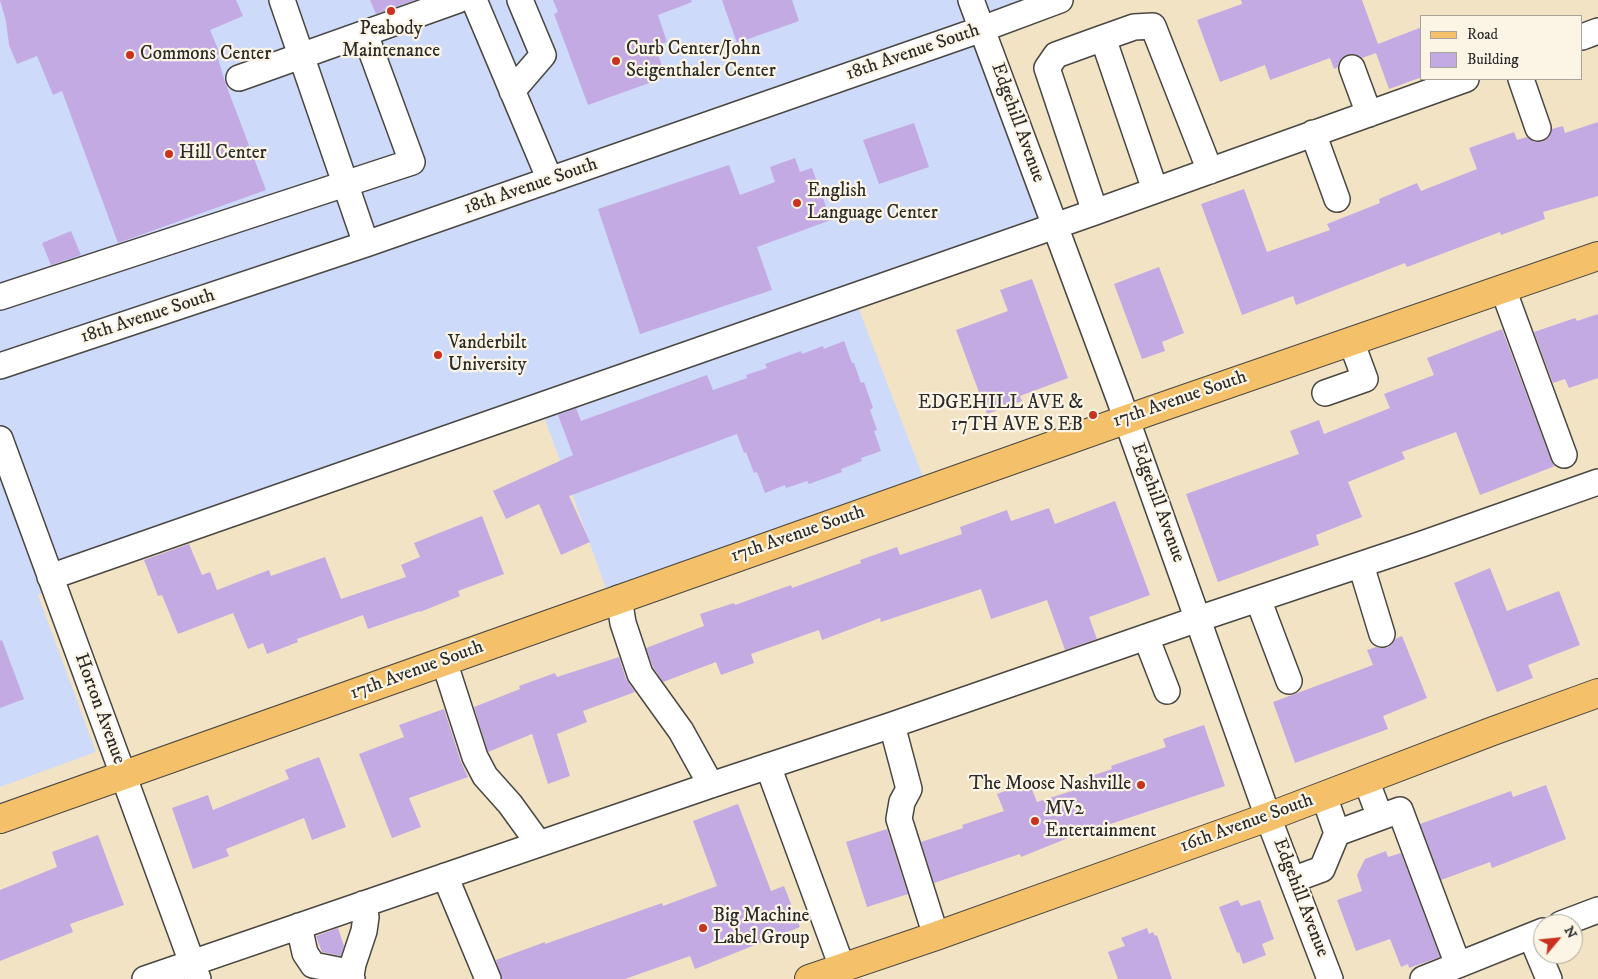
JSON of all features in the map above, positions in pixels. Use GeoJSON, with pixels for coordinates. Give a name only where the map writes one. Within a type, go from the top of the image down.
{"type":"FeatureCollection","features":[{"type":"Feature","properties":{"kind":"main road","name":"17th Avenue South"},"geometry":{"type":"LineString","coordinates":[[0,818],[618,598],[1598,256]]}},
{"type":"Feature","properties":{"kind":"main road","name":"16th Avenue South"},"geometry":{"type":"LineString","coordinates":[[809,979],[936,936],[1268,817],[1500,728],[1598,693]]}},
{"type":"Feature","properties":{"kind":"street"},"geometry":{"type":"LineString","coordinates":[[282,0],[366,244]]}},
{"type":"Feature","properties":{"kind":"street"},"geometry":{"type":"LineString","coordinates":[[238,78],[458,0]]}},
{"type":"Feature","properties":{"kind":"street"},"geometry":{"type":"LineString","coordinates":[[474,0],[550,180]]}},
{"type":"Feature","properties":{"kind":"street"},"geometry":{"type":"LineString","coordinates":[[512,91],[543,54],[520,0]]}},
{"type":"Feature","properties":{"kind":"street","name":"Edgehill Avenue"},"geometry":{"type":"LineString","coordinates":[[972,0],[1127,419],[1268,817],[1330,979]]}},
{"type":"Feature","properties":{"kind":"street","name":"18th Avenue South"},"geometry":{"type":"LineString","coordinates":[[0,366],[366,244],[1060,0]]}},
{"type":"Feature","properties":{"kind":"street"},"geometry":{"type":"LineString","coordinates":[[1095,212],[1047,68],[1056,56],[1103,38],[1134,27],[1153,26],[1210,171]]}},
{"type":"Feature","properties":{"kind":"street"},"geometry":{"type":"LineString","coordinates":[[1583,37],[1598,32]]}},
{"type":"Feature","properties":{"kind":"street"},"geometry":{"type":"LineString","coordinates":[[0,297],[412,162],[365,34]]}},
{"type":"Feature","properties":{"kind":"street"},"geometry":{"type":"LineString","coordinates":[[1103,38],[1155,190]]}},
{"type":"Feature","properties":{"kind":"street"},"geometry":{"type":"LineString","coordinates":[[1352,68],[1369,114]]}},
{"type":"Feature","properties":{"kind":"street"},"geometry":{"type":"LineString","coordinates":[[50,576],[1095,212],[1463,80]]}},
{"type":"Feature","properties":{"kind":"street"},"geometry":{"type":"LineString","coordinates":[[1521,80],[1538,128]]}},
{"type":"Feature","properties":{"kind":"street"},"geometry":{"type":"LineString","coordinates":[[1313,134],[1336,199]]}},
{"type":"Feature","properties":{"kind":"street"},"geometry":{"type":"LineString","coordinates":[[1503,289],[1564,455]]}},
{"type":"Feature","properties":{"kind":"street"},"geometry":{"type":"LineString","coordinates":[[1325,393],[1366,379],[1351,341]]}},
{"type":"Feature","properties":{"kind":"street","name":"Horton Avenue"},"geometry":{"type":"LineString","coordinates":[[0,439],[195,971]]}},
{"type":"Feature","properties":{"kind":"street"},"geometry":{"type":"LineString","coordinates":[[145,979],[195,971],[299,926],[892,725],[1198,618],[1361,565],[1598,482]]}},
{"type":"Feature","properties":{"kind":"street"},"geometry":{"type":"LineString","coordinates":[[1361,565],[1382,634]]}},
{"type":"Feature","properties":{"kind":"street"},"geometry":{"type":"LineString","coordinates":[[618,598],[623,624],[640,674],[680,731],[711,785]]}},
{"type":"Feature","properties":{"kind":"street"},"geometry":{"type":"LineString","coordinates":[[1258,599],[1288,681]]}},
{"type":"Feature","properties":{"kind":"street"},"geometry":{"type":"LineString","coordinates":[[1146,637],[1167,691]]}},
{"type":"Feature","properties":{"kind":"street"},"geometry":{"type":"LineString","coordinates":[[444,661],[475,756],[485,776],[510,804],[538,844]]}},
{"type":"Feature","properties":{"kind":"street"},"geometry":{"type":"LineString","coordinates":[[892,725],[909,789],[902,802],[899,820],[936,936]]}},
{"type":"Feature","properties":{"kind":"street"},"geometry":{"type":"LineString","coordinates":[[768,766],[842,968]]}},
{"type":"Feature","properties":{"kind":"street"},"geometry":{"type":"LineString","coordinates":[[1366,780],[1380,817]]}},
{"type":"Feature","properties":{"kind":"street"},"geometry":{"type":"LineString","coordinates":[[1292,880],[1322,869],[1337,833],[1324,796]]}},
{"type":"Feature","properties":{"kind":"street"},"geometry":{"type":"LineString","coordinates":[[1337,833],[1400,810],[1458,965]]}},
{"type":"Feature","properties":{"kind":"street"},"geometry":{"type":"LineString","coordinates":[[445,876],[488,979]]}},
{"type":"Feature","properties":{"kind":"street"},"geometry":{"type":"LineString","coordinates":[[351,978],[353,964],[364,930],[366,917],[363,904]]}},
{"type":"Feature","properties":{"kind":"street"},"geometry":{"type":"LineString","coordinates":[[1583,916],[1598,910]]}},
{"type":"Feature","properties":{"kind":"street"},"geometry":{"type":"LineString","coordinates":[[299,926],[305,953],[313,965],[343,971],[351,978]]}},
{"type":"Feature","properties":{"kind":"street"},"geometry":{"type":"LineString","coordinates":[[1423,979],[1533,936]]}},
{"type":"Feature","properties":{"kind":"street"},"geometry":{"type":"LineString","coordinates":[[1545,964],[1549,979]]}},
{"type":"Feature","properties":{"kind":"shaded area","name":"Vanderbilt University"},"geometry":{"type":"Polygon","coordinates":[[[0,0],[1060,0],[982,29],[1062,228],[855,299],[928,490],[611,602],[542,411],[38,595],[96,752],[0,787],[0,0]]]}},
{"type":"Feature","properties":{"kind":"building"},"geometry":{"type":"Polygon","coordinates":[[[0,0],[236,0],[243,16],[210,30],[220,54],[217,55],[225,82],[266,190],[118,243],[62,91],[53,95],[37,56],[17,64],[9,45],[6,21],[0,0]]]}},
{"type":"Feature","properties":{"kind":"building"},"geometry":{"type":"Polygon","coordinates":[[[370,0],[415,0],[376,14],[370,0]]]}},
{"type":"Feature","properties":{"kind":"building","name":"Curb Center/John Seigenthaler Center"},"geometry":{"type":"Polygon","coordinates":[[[553,0],[691,0],[692,2],[658,15],[667,42],[655,46],[666,77],[588,105],[554,14],[558,12],[553,0]]]}},
{"type":"Feature","properties":{"kind":"building","name":"Curb Center/John Seigenthaler Center"},"geometry":{"type":"Polygon","coordinates":[[[722,0],[792,0],[799,21],[737,43],[722,0]]]}},
{"type":"Feature","properties":{"kind":"building"},"geometry":{"type":"Polygon","coordinates":[[[1241,0],[1362,0],[1378,44],[1420,28],[1420,78],[1389,89],[1376,53],[1362,58],[1355,54],[1347,55],[1341,59],[1338,67],[1334,69],[1330,58],[1270,80],[1265,65],[1220,82],[1197,20],[1242,4],[1241,0]]]}},
{"type":"Feature","properties":{"kind":"building"},"geometry":{"type":"Polygon","coordinates":[[[1598,122],[1598,196],[1543,212],[1545,219],[1501,235],[1500,232],[1407,267],[1405,263],[1296,305],[1293,296],[1242,315],[1201,204],[1244,189],[1267,252],[1330,230],[1327,224],[1380,203],[1379,199],[1417,183],[1421,191],[1477,169],[1469,148],[1514,132],[1517,140],[1527,137],[1535,142],[1542,142],[1549,137],[1552,129],[1563,126],[1565,133],[1598,122]]]}},
{"type":"Feature","properties":{"kind":"building"},"geometry":{"type":"Polygon","coordinates":[[[914,123],[929,167],[879,184],[863,140],[914,123]]]}},
{"type":"Feature","properties":{"kind":"building"},"geometry":{"type":"Polygon","coordinates":[[[795,158],[800,172],[812,168],[831,220],[757,247],[772,290],[640,334],[598,209],[729,165],[740,195],[775,182],[770,167],[795,158]]]}},
{"type":"Feature","properties":{"kind":"building"},"geometry":{"type":"Polygon","coordinates":[[[71,231],[81,255],[51,265],[42,243],[71,231]]]}},
{"type":"Feature","properties":{"kind":"building"},"geometry":{"type":"Polygon","coordinates":[[[1159,267],[1184,333],[1162,342],[1165,351],[1142,359],[1114,284],[1159,267]]]}},
{"type":"Feature","properties":{"kind":"building"},"geometry":{"type":"Polygon","coordinates":[[[1032,279],[1068,378],[1020,396],[1022,401],[987,414],[956,330],[1008,311],[1000,290],[1032,279]]]}},
{"type":"Feature","properties":{"kind":"building"},"geometry":{"type":"Polygon","coordinates":[[[1598,314],[1598,378],[1569,388],[1565,379],[1553,383],[1534,332],[1575,318],[1577,321],[1598,314]]]}},
{"type":"Feature","properties":{"kind":"building"},"geometry":{"type":"Polygon","coordinates":[[[1502,329],[1551,460],[1555,466],[1480,495],[1456,432],[1402,452],[1405,459],[1348,482],[1362,517],[1316,535],[1319,545],[1218,582],[1186,494],[1299,454],[1290,431],[1319,420],[1324,434],[1390,408],[1384,394],[1434,375],[1427,358],[1502,329]]]}},
{"type":"Feature","properties":{"kind":"building"},"geometry":{"type":"Polygon","coordinates":[[[844,341],[861,383],[864,382],[873,408],[870,410],[877,430],[874,431],[881,451],[861,458],[862,461],[841,469],[842,472],[809,484],[807,481],[786,488],[785,485],[765,493],[757,472],[754,473],[746,452],[744,453],[737,434],[569,496],[590,542],[561,555],[539,504],[506,519],[493,491],[573,455],[558,415],[576,408],[581,421],[707,375],[713,390],[747,378],[746,375],[767,368],[765,364],[801,351],[802,354],[823,346],[824,349],[844,341]]]}},
{"type":"Feature","properties":{"kind":"building"},"geometry":{"type":"Polygon","coordinates":[[[1115,501],[1150,595],[1089,617],[1097,639],[1065,650],[1047,600],[991,619],[981,589],[881,622],[880,618],[822,640],[819,630],[751,654],[754,663],[721,675],[716,662],[663,682],[653,667],[646,648],[704,626],[700,614],[734,603],[735,605],[791,585],[792,588],[861,563],[860,560],[897,547],[900,555],[962,534],[960,527],[1007,510],[1011,521],[1049,508],[1055,524],[1115,501]]]}},
{"type":"Feature","properties":{"kind":"building"},"geometry":{"type":"Polygon","coordinates":[[[482,516],[504,574],[458,591],[460,596],[420,612],[368,629],[363,615],[297,639],[298,642],[267,654],[263,643],[248,649],[233,613],[178,634],[162,595],[158,596],[144,560],[189,544],[202,575],[210,572],[217,590],[269,570],[271,576],[325,557],[341,599],[406,577],[401,565],[420,557],[414,543],[482,516]]]}},
{"type":"Feature","properties":{"kind":"building"},"geometry":{"type":"Polygon","coordinates":[[[1490,568],[1507,611],[1559,591],[1580,645],[1528,665],[1533,678],[1497,692],[1454,583],[1490,568]]]}},
{"type":"Feature","properties":{"kind":"building"},"geometry":{"type":"Polygon","coordinates":[[[1402,636],[1427,698],[1383,716],[1388,729],[1295,763],[1273,702],[1373,665],[1367,650],[1376,647],[1387,648],[1395,639],[1402,636]]]}},
{"type":"Feature","properties":{"kind":"building"},"geometry":{"type":"Polygon","coordinates":[[[2,640],[24,699],[0,708],[0,641],[2,640]]]}},
{"type":"Feature","properties":{"kind":"building"},"geometry":{"type":"Polygon","coordinates":[[[619,657],[626,679],[635,692],[583,711],[587,722],[557,734],[570,776],[548,784],[532,734],[488,752],[474,707],[520,689],[519,686],[555,673],[557,677],[619,657]]]}},
{"type":"Feature","properties":{"kind":"building"},"geometry":{"type":"Polygon","coordinates":[[[444,709],[461,762],[468,777],[409,798],[421,827],[392,838],[359,754],[404,737],[399,725],[444,709]]]}},
{"type":"Feature","properties":{"kind":"building"},"geometry":{"type":"Polygon","coordinates":[[[1204,725],[1225,786],[1068,838],[1021,857],[1020,854],[934,883],[921,842],[963,828],[962,825],[1004,811],[997,794],[1029,782],[1037,802],[1081,788],[1079,780],[1112,769],[1111,766],[1166,747],[1163,739],[1204,725]]]}},
{"type":"Feature","properties":{"kind":"building"},"geometry":{"type":"Polygon","coordinates":[[[319,757],[346,827],[312,840],[304,818],[226,849],[229,856],[193,869],[172,808],[208,795],[213,810],[289,779],[285,770],[319,757]]]}},
{"type":"Feature","properties":{"kind":"building"},"geometry":{"type":"Polygon","coordinates":[[[1546,785],[1566,839],[1492,868],[1490,862],[1441,880],[1420,824],[1511,791],[1513,797],[1546,785]]]}},
{"type":"Feature","properties":{"kind":"building"},"geometry":{"type":"Polygon","coordinates":[[[738,804],[771,891],[784,886],[800,927],[695,969],[690,956],[625,979],[502,979],[496,960],[662,903],[663,906],[717,886],[693,821],[738,804]]]}},
{"type":"Feature","properties":{"kind":"building"},"geometry":{"type":"Polygon","coordinates":[[[887,829],[908,894],[867,907],[846,842],[887,829]]]}},
{"type":"Feature","properties":{"kind":"building"},"geometry":{"type":"Polygon","coordinates":[[[98,835],[124,905],[70,924],[73,932],[0,961],[0,890],[57,867],[52,852],[98,835]]]}},
{"type":"Feature","properties":{"kind":"building"},"geometry":{"type":"Polygon","coordinates":[[[1386,851],[1388,857],[1401,853],[1440,957],[1409,968],[1408,964],[1401,967],[1390,939],[1356,951],[1337,900],[1362,891],[1357,875],[1365,859],[1386,851]]]}},
{"type":"Feature","properties":{"kind":"building"},"geometry":{"type":"Polygon","coordinates":[[[1238,900],[1241,906],[1260,900],[1274,939],[1262,944],[1266,955],[1243,964],[1219,907],[1238,900]]]}},
{"type":"Feature","properties":{"kind":"building"},"geometry":{"type":"Polygon","coordinates":[[[338,928],[344,946],[341,956],[322,952],[316,936],[338,928]]]}},
{"type":"Feature","properties":{"kind":"building"},"geometry":{"type":"Polygon","coordinates":[[[1147,928],[1149,934],[1153,932],[1155,936],[1157,935],[1172,979],[1118,979],[1108,952],[1125,946],[1121,938],[1147,928]]]}},
{"type":"Feature","properties":{"kind":"place","name":"Peabody Maintenance"},"geometry":{"type":"Point","coordinates":[391,11]}},
{"type":"Feature","properties":{"kind":"place","name":"Commons Center"},"geometry":{"type":"Point","coordinates":[130,55]}},
{"type":"Feature","properties":{"kind":"place","name":"Curb Center/John Seigenthaler Center"},"geometry":{"type":"Point","coordinates":[616,61]}},
{"type":"Feature","properties":{"kind":"place","name":"Hill Center"},"geometry":{"type":"Point","coordinates":[169,154]}},
{"type":"Feature","properties":{"kind":"place","name":"English Language Center"},"geometry":{"type":"Point","coordinates":[797,203]}},
{"type":"Feature","properties":{"kind":"place","name":"Vanderbilt University"},"geometry":{"type":"Point","coordinates":[438,355]}},
{"type":"Feature","properties":{"kind":"place","name":"EDGEHILL AVE & 17TH AVE S EB"},"geometry":{"type":"Point","coordinates":[1093,415]}},
{"type":"Feature","properties":{"kind":"place","name":"The Moose Nashville"},"geometry":{"type":"Point","coordinates":[1141,785]}},
{"type":"Feature","properties":{"kind":"place","name":"MV2 Entertainment"},"geometry":{"type":"Point","coordinates":[1035,821]}},
{"type":"Feature","properties":{"kind":"place","name":"Big Machine Label Group"},"geometry":{"type":"Point","coordinates":[703,928]}}]}
